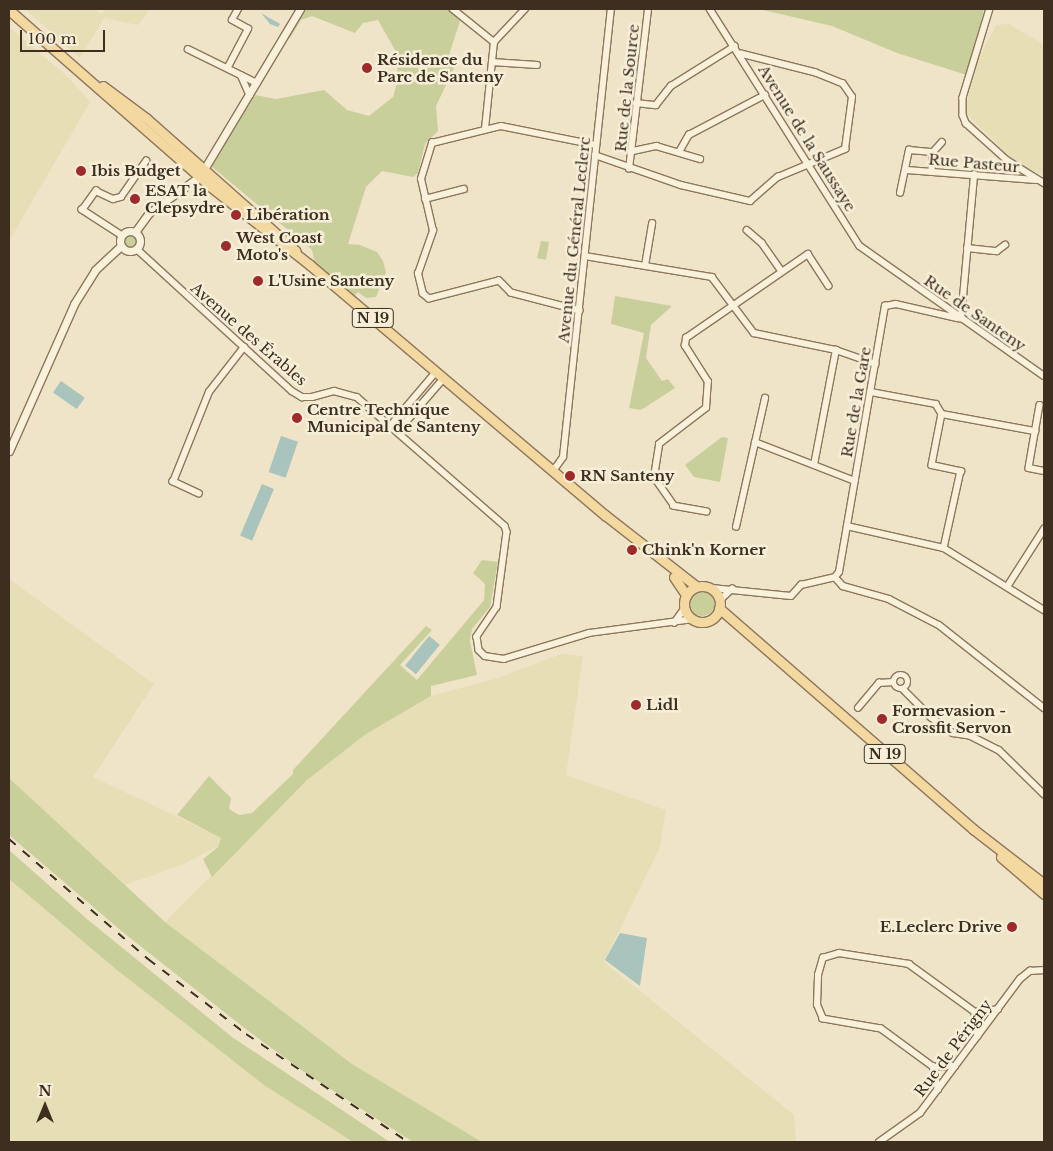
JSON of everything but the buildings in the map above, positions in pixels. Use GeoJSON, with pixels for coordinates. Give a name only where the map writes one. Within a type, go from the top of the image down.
{"type":"FeatureCollection","features":[{"type":"Feature","properties":{"kind":"main road","name":"N 19"},"geometry":{"type":"LineString","coordinates":[[9,10],[82,72],[118,106],[202,172],[605,515],[676,578],[686,595]]}},
{"type":"Feature","properties":{"kind":"main road","name":"N 19"},"geometry":{"type":"LineString","coordinates":[[605,515],[696,586]]}},
{"type":"Feature","properties":{"kind":"main road"},"geometry":{"type":"LineString","coordinates":[[696,586],[712,588],[719,604],[713,618],[702,621],[694,619],[685,608],[686,595],[696,586]]}},
{"type":"Feature","properties":{"kind":"main road","name":"N 19"},"geometry":{"type":"LineString","coordinates":[[719,604],[797,679]]}},
{"type":"Feature","properties":{"kind":"main road","name":"N 19"},"geometry":{"type":"LineString","coordinates":[[713,618],[731,625],[797,679],[973,829],[1044,894]]}},
{"type":"Feature","properties":{"kind":"main road","name":"N 19"},"geometry":{"type":"LineString","coordinates":[[973,829],[1044,884]]}},
{"type":"Feature","properties":{"kind":"street"},"geometry":{"type":"LineString","coordinates":[[228,67],[248,29],[232,20],[238,9]]}},
{"type":"Feature","properties":{"kind":"street"},"geometry":{"type":"LineString","coordinates":[[122,236],[135,232],[149,213],[202,172],[258,83],[299,9]]}},
{"type":"Feature","properties":{"kind":"street"},"geometry":{"type":"LineString","coordinates":[[453,9],[494,42]]}},
{"type":"Feature","properties":{"kind":"street"},"geometry":{"type":"LineString","coordinates":[[486,130],[494,42],[525,9]]}},
{"type":"Feature","properties":{"kind":"street","name":"Avenue du Général Leclerc"},"geometry":{"type":"LineString","coordinates":[[554,471],[563,457],[611,9]]}},
{"type":"Feature","properties":{"kind":"street","name":"Rue de la Source"},"geometry":{"type":"LineString","coordinates":[[629,169],[634,151],[636,103],[648,9]]}},
{"type":"Feature","properties":{"kind":"street","name":"Avenue de la Saussaye"},"geometry":{"type":"LineString","coordinates":[[710,9],[741,54],[808,165],[860,246],[892,270]]}},
{"type":"Feature","properties":{"kind":"street"},"geometry":{"type":"LineString","coordinates":[[990,9],[963,98],[963,115],[982,138],[1041,182]]}},
{"type":"Feature","properties":{"kind":"street"},"geometry":{"type":"LineString","coordinates":[[636,103],[656,105],[671,86],[735,46]]}},
{"type":"Feature","properties":{"kind":"street"},"geometry":{"type":"LineString","coordinates":[[188,49],[258,83]]}},
{"type":"Feature","properties":{"kind":"street"},"geometry":{"type":"LineString","coordinates":[[595,155],[629,169],[750,200],[778,177],[845,149],[852,97],[843,84],[816,73],[741,54]]}},
{"type":"Feature","properties":{"kind":"street"},"geometry":{"type":"LineString","coordinates":[[492,62],[537,66]]}},
{"type":"Feature","properties":{"kind":"street"},"geometry":{"type":"LineString","coordinates":[[241,75],[250,95]]}},
{"type":"Feature","properties":{"kind":"street"},"geometry":{"type":"LineString","coordinates":[[679,152],[689,135],[765,95]]}},
{"type":"Feature","properties":{"kind":"street"},"geometry":{"type":"LineString","coordinates":[[580,312],[511,293],[500,281],[429,299],[423,294],[418,274],[433,231],[421,179],[432,144],[501,126],[525,129],[596,146]]}},
{"type":"Feature","properties":{"kind":"street"},"geometry":{"type":"LineString","coordinates":[[932,172],[933,152],[942,142]]}},
{"type":"Feature","properties":{"kind":"street"},"geometry":{"type":"LineString","coordinates":[[634,151],[656,146],[700,159]]}},
{"type":"Feature","properties":{"kind":"street"},"geometry":{"type":"LineString","coordinates":[[900,193],[907,170],[909,150],[933,152]]}},
{"type":"Feature","properties":{"kind":"street"},"geometry":{"type":"LineString","coordinates":[[122,236],[82,210],[96,191],[113,199],[121,197],[146,161]]}},
{"type":"Feature","properties":{"kind":"street","name":"Rue Pasteur"},"geometry":{"type":"LineString","coordinates":[[907,170],[1041,182]]}},
{"type":"Feature","properties":{"kind":"street"},"geometry":{"type":"LineString","coordinates":[[961,319],[974,175]]}},
{"type":"Feature","properties":{"kind":"street"},"geometry":{"type":"LineString","coordinates":[[425,198],[464,189]]}},
{"type":"Feature","properties":{"kind":"street"},"geometry":{"type":"LineString","coordinates":[[645,266],[652,224]]}},
{"type":"Feature","properties":{"kind":"street"},"geometry":{"type":"LineString","coordinates":[[747,230],[762,243],[781,270]]}},
{"type":"Feature","properties":{"kind":"street"},"geometry":{"type":"LineString","coordinates":[[122,246],[129,251],[137,248],[140,240],[135,232]]}},
{"type":"Feature","properties":{"kind":"street"},"geometry":{"type":"LineString","coordinates":[[9,451],[74,304],[95,270],[122,246],[122,236]]}},
{"type":"Feature","properties":{"kind":"street"},"geometry":{"type":"LineString","coordinates":[[967,248],[997,251],[1005,245]]}},
{"type":"Feature","properties":{"kind":"street","name":"Avenue des Érables"},"geometry":{"type":"LineString","coordinates":[[137,248],[193,303],[292,391],[302,397],[312,397],[334,391],[346,392],[357,397],[495,516],[508,532],[497,607],[477,637],[479,650],[486,656],[504,659],[589,633],[694,619]]}},
{"type":"Feature","properties":{"kind":"street"},"geometry":{"type":"LineString","coordinates":[[707,512],[674,506],[654,477],[659,444],[706,408],[708,382],[685,346],[686,338],[781,270],[808,254],[829,286]]}},
{"type":"Feature","properties":{"kind":"street"},"geometry":{"type":"LineString","coordinates":[[585,256],[712,277],[754,333],[836,350],[876,364]]}},
{"type":"Feature","properties":{"kind":"street","name":"Rue de Santeny"},"geometry":{"type":"LineString","coordinates":[[892,270],[1044,376]]}},
{"type":"Feature","properties":{"kind":"street","name":"Rue de la Gare"},"geometry":{"type":"LineString","coordinates":[[834,577],[839,572],[888,304],[961,319]]}},
{"type":"Feature","properties":{"kind":"street"},"geometry":{"type":"LineString","coordinates":[[199,494],[173,482],[209,392],[244,347]]}},
{"type":"Feature","properties":{"kind":"street"},"geometry":{"type":"LineString","coordinates":[[814,465],[836,350]]}},
{"type":"Feature","properties":{"kind":"street"},"geometry":{"type":"LineString","coordinates":[[391,425],[436,372]]}},
{"type":"Feature","properties":{"kind":"street"},"geometry":{"type":"LineString","coordinates":[[398,431],[444,378]]}},
{"type":"Feature","properties":{"kind":"street"},"geometry":{"type":"LineString","coordinates":[[871,392],[936,404],[942,414],[932,465],[961,471],[944,548]]}},
{"type":"Feature","properties":{"kind":"street"},"geometry":{"type":"LineString","coordinates":[[736,527],[765,398]]}},
{"type":"Feature","properties":{"kind":"street"},"geometry":{"type":"LineString","coordinates":[[1040,405],[1029,468],[1044,471]]}},
{"type":"Feature","properties":{"kind":"street"},"geometry":{"type":"LineString","coordinates":[[942,414],[1035,431]]}},
{"type":"Feature","properties":{"kind":"street"},"geometry":{"type":"LineString","coordinates":[[755,442],[855,481]]}},
{"type":"Feature","properties":{"kind":"street"},"geometry":{"type":"LineString","coordinates":[[847,526],[944,548],[1044,610]]}},
{"type":"Feature","properties":{"kind":"street"},"geometry":{"type":"LineString","coordinates":[[1007,587],[1044,528]]}},
{"type":"Feature","properties":{"kind":"street"},"geometry":{"type":"LineString","coordinates":[[712,588],[732,588],[791,596],[802,585],[834,577],[843,586],[889,599],[939,625],[1044,708]]}},
{"type":"Feature","properties":{"kind":"street"},"geometry":{"type":"LineString","coordinates":[[719,604],[732,588]]}},
{"type":"Feature","properties":{"kind":"street"},"geometry":{"type":"LineString","coordinates":[[674,623],[685,608]]}},
{"type":"Feature","properties":{"kind":"street"},"geometry":{"type":"LineString","coordinates":[[858,708],[879,684],[893,682],[897,676],[904,676],[908,681],[904,689]]}},
{"type":"Feature","properties":{"kind":"street"},"geometry":{"type":"LineString","coordinates":[[893,682],[896,688],[904,689],[931,717],[953,733],[971,736],[999,750],[1044,794]]}},
{"type":"Feature","properties":{"kind":"street"},"geometry":{"type":"LineString","coordinates":[[955,1066],[933,1067],[881,1029],[823,1019],[817,1005],[818,975],[824,958],[839,953],[909,964],[975,1012],[998,1009]]}},
{"type":"Feature","properties":{"kind":"street","name":"Rue de Périgny"},"geometry":{"type":"LineString","coordinates":[[879,1142],[912,1121],[938,1090],[1020,979],[1030,972],[1044,970]]}},
{"type":"Feature","properties":{"kind":"street"},"geometry":{"type":"LineString","coordinates":[[975,1012],[978,1036]]}},
{"type":"Feature","properties":{"kind":"street"},"geometry":{"type":"LineString","coordinates":[[933,1067],[938,1090]]}},
{"type":"Feature","properties":{"kind":"shaded area"},"geometry":{"type":"Polygon","coordinates":[[[25,9],[93,9],[102,14],[105,9],[150,9],[138,25],[104,18],[80,58],[25,9]]]}},
{"type":"Feature","properties":{"kind":"shaded area"},"geometry":{"type":"Polygon","coordinates":[[[1009,24],[1044,45],[1044,176],[1014,161],[967,114],[970,76],[996,25],[1009,24]]]}},
{"type":"Feature","properties":{"kind":"shaded area"},"geometry":{"type":"Polygon","coordinates":[[[9,27],[69,78],[90,102],[9,241],[9,27]]]}},
{"type":"Feature","properties":{"kind":"shaded area"},"geometry":{"type":"Polygon","coordinates":[[[9,579],[154,684],[93,777],[222,838],[218,846],[184,864],[125,885],[9,778],[9,579]]]}},
{"type":"Feature","properties":{"kind":"shaded area"},"geometry":{"type":"Polygon","coordinates":[[[561,654],[583,656],[566,775],[666,810],[660,847],[604,962],[794,1115],[796,1142],[482,1142],[352,1064],[165,922],[307,780],[366,734],[431,696],[498,678],[561,654]]]}},
{"type":"Feature","properties":{"kind":"shaded area"},"geometry":{"type":"Polygon","coordinates":[[[9,879],[117,970],[264,1085],[353,1142],[9,1142],[9,879]]]}},
{"type":"Feature","properties":{"kind":"green space"},"geometry":{"type":"Polygon","coordinates":[[[303,9],[445,9],[453,10],[461,18],[449,55],[456,64],[436,106],[438,131],[425,144],[418,173],[413,177],[382,171],[366,187],[348,244],[360,245],[377,252],[383,261],[386,272],[376,297],[366,298],[358,292],[353,297],[316,268],[312,250],[211,166],[255,95],[276,99],[324,90],[347,110],[369,116],[393,97],[398,79],[396,52],[378,20],[363,23],[355,33],[312,16],[301,20],[290,38],[287,38],[303,9]]]}},
{"type":"Feature","properties":{"kind":"green space"},"geometry":{"type":"Polygon","coordinates":[[[759,9],[984,9],[970,76],[897,53],[832,26],[759,9]]]}},
{"type":"Feature","properties":{"kind":"green space"},"geometry":{"type":"Polygon","coordinates":[[[130,235],[136,241],[130,247],[124,241],[130,235]]]}},
{"type":"Feature","properties":{"kind":"green space"},"geometry":{"type":"Polygon","coordinates":[[[541,241],[549,242],[546,260],[537,258],[541,241]]]}},
{"type":"Feature","properties":{"kind":"green space"},"geometry":{"type":"Polygon","coordinates":[[[615,296],[672,306],[651,325],[646,358],[662,381],[668,379],[675,388],[641,410],[629,408],[644,333],[611,324],[615,296]]]}},
{"type":"Feature","properties":{"kind":"green space"},"geometry":{"type":"Polygon","coordinates":[[[722,437],[728,438],[720,482],[694,477],[685,465],[722,437]]]}},
{"type":"Feature","properties":{"kind":"green space"},"geometry":{"type":"Polygon","coordinates":[[[482,560],[498,562],[490,607],[472,629],[470,641],[477,675],[431,686],[431,696],[366,734],[307,780],[212,877],[203,859],[218,847],[221,838],[177,815],[209,776],[231,798],[229,809],[239,815],[252,813],[293,774],[293,770],[426,626],[432,630],[400,665],[417,680],[484,600],[485,584],[473,573],[482,560]]]}},
{"type":"Feature","properties":{"kind":"green space"},"geometry":{"type":"Polygon","coordinates":[[[702,590],[711,594],[715,603],[711,612],[702,616],[693,612],[689,603],[693,594],[702,590]]]}},
{"type":"Feature","properties":{"kind":"green space"},"geometry":{"type":"Polygon","coordinates":[[[9,778],[165,922],[352,1064],[482,1142],[413,1142],[307,1074],[247,1030],[125,934],[9,835],[9,778]]]}},
{"type":"Feature","properties":{"kind":"green space"},"geometry":{"type":"Polygon","coordinates":[[[9,850],[87,919],[232,1037],[390,1142],[353,1142],[264,1085],[117,970],[9,879],[9,850]]]}},
{"type":"Feature","properties":{"kind":"water"},"geometry":{"type":"Polygon","coordinates":[[[261,13],[280,24],[278,27],[270,24],[261,13]]]}},
{"type":"Feature","properties":{"kind":"water"},"geometry":{"type":"Polygon","coordinates":[[[61,381],[85,398],[77,409],[53,392],[61,381]]]}},
{"type":"Feature","properties":{"kind":"water"},"geometry":{"type":"Polygon","coordinates":[[[281,436],[298,442],[286,478],[269,472],[281,436]]]}},
{"type":"Feature","properties":{"kind":"water"},"geometry":{"type":"Polygon","coordinates":[[[262,484],[274,489],[252,541],[240,536],[262,484]]]}},
{"type":"Feature","properties":{"kind":"water"},"geometry":{"type":"Polygon","coordinates":[[[429,636],[440,645],[416,674],[405,666],[429,636]]]}},
{"type":"Feature","properties":{"kind":"water"},"geometry":{"type":"Polygon","coordinates":[[[620,933],[647,938],[640,986],[605,960],[620,933]]]}},
{"type":"Feature","properties":{"kind":"railway"},"geometry":{"type":"LineString","coordinates":[[9,839],[148,959],[246,1034],[408,1142]]}},
{"type":"Feature","properties":{"kind":"place","name":"Résidence du Parc de Santeny"},"geometry":{"type":"Point","coordinates":[367,68]}},
{"type":"Feature","properties":{"kind":"place","name":"Ibis Budget"},"geometry":{"type":"Point","coordinates":[81,171]}},
{"type":"Feature","properties":{"kind":"place","name":"ESAT la Clepsydre"},"geometry":{"type":"Point","coordinates":[135,199]}},
{"type":"Feature","properties":{"kind":"place","name":"Libération"},"geometry":{"type":"Point","coordinates":[236,215]}},
{"type":"Feature","properties":{"kind":"place","name":"West Coast Moto's"},"geometry":{"type":"Point","coordinates":[226,246]}},
{"type":"Feature","properties":{"kind":"place","name":"L'Usine Santeny"},"geometry":{"type":"Point","coordinates":[258,281]}},
{"type":"Feature","properties":{"kind":"place","name":"Centre Technique Municipal de Santeny"},"geometry":{"type":"Point","coordinates":[297,418]}},
{"type":"Feature","properties":{"kind":"place","name":"RN Santeny"},"geometry":{"type":"Point","coordinates":[570,476]}},
{"type":"Feature","properties":{"kind":"place","name":"Chink'n Korner"},"geometry":{"type":"Point","coordinates":[632,550]}},
{"type":"Feature","properties":{"kind":"place","name":"Lidl"},"geometry":{"type":"Point","coordinates":[636,705]}},
{"type":"Feature","properties":{"kind":"place","name":"Formevasion - Crossfit Servon"},"geometry":{"type":"Point","coordinates":[882,719]}},
{"type":"Feature","properties":{"kind":"place","name":"E.Leclerc Drive"},"geometry":{"type":"Point","coordinates":[1012,927]}}]}
